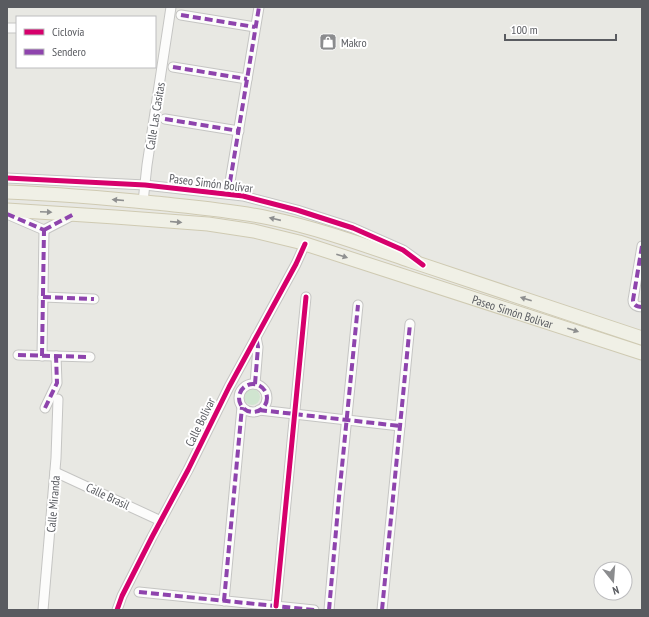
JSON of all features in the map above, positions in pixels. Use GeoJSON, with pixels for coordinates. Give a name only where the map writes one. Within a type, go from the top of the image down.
{"type":"FeatureCollection","features":[{"type":"Feature","properties":{"kind":"main road","name":"Paseo Simón Bolívar"},"geometry":{"type":"LineString","coordinates":[[7,192],[80,196],[143,202],[237,212],[268,218],[312,229],[423,264],[642,338]]}},
{"type":"Feature","properties":{"kind":"main road","name":"Paseo Simón Bolívar"},"geometry":{"type":"LineString","coordinates":[[7,210],[224,226],[254,231],[305,244],[642,352]]}},
{"type":"Feature","properties":{"kind":"main road"},"geometry":{"type":"LineString","coordinates":[[305,244],[312,229]]}},
{"type":"Feature","properties":{"kind":"street","name":"Calle Las Casitas"},"geometry":{"type":"LineString","coordinates":[[143,202],[147,165],[171,7]]}},
{"type":"Feature","properties":{"kind":"street"},"geometry":{"type":"LineString","coordinates":[[228,194],[259,7]]}},
{"type":"Feature","properties":{"kind":"street"},"geometry":{"type":"LineString","coordinates":[[180,15],[255,27]]}},
{"type":"Feature","properties":{"kind":"street"},"geometry":{"type":"LineString","coordinates":[[173,67],[247,79]]}},
{"type":"Feature","properties":{"kind":"street"},"geometry":{"type":"LineString","coordinates":[[165,119],[239,131]]}},
{"type":"Feature","properties":{"kind":"street","name":"Paseo Simón Bolívar"},"geometry":{"type":"LineString","coordinates":[[7,178],[145,185],[243,196],[283,206],[353,228],[403,250],[423,264]]}},
{"type":"Feature","properties":{"kind":"street"},"geometry":{"type":"LineString","coordinates":[[7,214],[44,230]]}},
{"type":"Feature","properties":{"kind":"street"},"geometry":{"type":"LineString","coordinates":[[44,230],[74,214]]}},
{"type":"Feature","properties":{"kind":"street"},"geometry":{"type":"LineString","coordinates":[[42,356],[44,230]]}},
{"type":"Feature","properties":{"kind":"street","name":"Calle Bolívar"},"geometry":{"type":"LineString","coordinates":[[117,610],[125,591],[188,470],[228,387],[296,264],[305,244]]}},
{"type":"Feature","properties":{"kind":"street"},"geometry":{"type":"LineString","coordinates":[[642,246],[633,300],[635,305],[642,308]]}},
{"type":"Feature","properties":{"kind":"street"},"geometry":{"type":"LineString","coordinates":[[43,297],[94,299]]}},
{"type":"Feature","properties":{"kind":"street"},"geometry":{"type":"LineString","coordinates":[[276,606],[306,298]]}},
{"type":"Feature","properties":{"kind":"street"},"geometry":{"type":"LineString","coordinates":[[329,610],[358,305]]}},
{"type":"Feature","properties":{"kind":"street"},"geometry":{"type":"LineString","coordinates":[[382,610],[410,324]]}},
{"type":"Feature","properties":{"kind":"street"},"geometry":{"type":"LineString","coordinates":[[256,337],[258,348],[256,384]]}},
{"type":"Feature","properties":{"kind":"street"},"geometry":{"type":"LineString","coordinates":[[18,355],[90,357]]}},
{"type":"Feature","properties":{"kind":"street"},"geometry":{"type":"LineString","coordinates":[[45,408],[56,383],[56,356]]}},
{"type":"Feature","properties":{"kind":"street"},"geometry":{"type":"LineString","coordinates":[[256,384],[261,386],[267,395],[267,399],[265,406],[252,412],[242,407],[239,397],[241,390],[246,386],[256,384]]}},
{"type":"Feature","properties":{"kind":"street","name":"Calle Miranda"},"geometry":{"type":"LineString","coordinates":[[43,610],[55,472],[58,398]]}},
{"type":"Feature","properties":{"kind":"street"},"geometry":{"type":"LineString","coordinates":[[224,601],[242,407]]}},
{"type":"Feature","properties":{"kind":"street"},"geometry":{"type":"LineString","coordinates":[[259,410],[400,426]]}},
{"type":"Feature","properties":{"kind":"street","name":"Calle Brasil"},"geometry":{"type":"LineString","coordinates":[[55,472],[161,521]]}},
{"type":"Feature","properties":{"kind":"street"},"geometry":{"type":"LineString","coordinates":[[139,592],[314,610]]}},
{"type":"Feature","properties":{"kind":"green space"},"geometry":{"type":"Polygon","coordinates":[[[252,389],[259,394],[260,397],[255,404],[252,405],[245,400],[244,397],[249,390],[252,389]]]}},
{"type":"Feature","properties":{"kind":"marked path"},"geometry":{"type":"LineString","coordinates":[[228,194],[259,7]]}},
{"type":"Feature","properties":{"kind":"marked path"},"geometry":{"type":"LineString","coordinates":[[181,15],[255,27]]}},
{"type":"Feature","properties":{"kind":"marked path"},"geometry":{"type":"LineString","coordinates":[[173,67],[247,79]]}},
{"type":"Feature","properties":{"kind":"marked path"},"geometry":{"type":"LineString","coordinates":[[165,119],[239,131]]}},
{"type":"Feature","properties":{"kind":"marked path"},"geometry":{"type":"LineString","coordinates":[[7,214],[44,230]]}},
{"type":"Feature","properties":{"kind":"marked path"},"geometry":{"type":"LineString","coordinates":[[44,230],[74,214]]}},
{"type":"Feature","properties":{"kind":"marked path"},"geometry":{"type":"LineString","coordinates":[[42,356],[44,230]]}},
{"type":"Feature","properties":{"kind":"marked path"},"geometry":{"type":"LineString","coordinates":[[642,246],[633,300],[638,307],[642,307]]}},
{"type":"Feature","properties":{"kind":"marked path"},"geometry":{"type":"LineString","coordinates":[[43,297],[94,299]]}},
{"type":"Feature","properties":{"kind":"marked path"},"geometry":{"type":"LineString","coordinates":[[329,610],[358,305]]}},
{"type":"Feature","properties":{"kind":"marked path"},"geometry":{"type":"LineString","coordinates":[[382,610],[410,324]]}},
{"type":"Feature","properties":{"kind":"marked path"},"geometry":{"type":"LineString","coordinates":[[255,384],[258,347],[256,337]]}},
{"type":"Feature","properties":{"kind":"marked path"},"geometry":{"type":"LineString","coordinates":[[18,355],[90,357]]}},
{"type":"Feature","properties":{"kind":"marked path"},"geometry":{"type":"LineString","coordinates":[[45,408],[57,383],[56,356]]}},
{"type":"Feature","properties":{"kind":"marked path"},"geometry":{"type":"LineString","coordinates":[[253,384],[263,388],[267,398],[263,408],[253,412],[243,408],[239,398],[243,388],[253,384]]}},
{"type":"Feature","properties":{"kind":"marked path"},"geometry":{"type":"LineString","coordinates":[[224,601],[242,407]]}},
{"type":"Feature","properties":{"kind":"marked path"},"geometry":{"type":"LineString","coordinates":[[259,410],[400,426]]}},
{"type":"Feature","properties":{"kind":"marked path"},"geometry":{"type":"LineString","coordinates":[[139,592],[314,610]]}},
{"type":"Feature","properties":{"kind":"cycle path"},"geometry":{"type":"LineString","coordinates":[[7,178],[145,185],[243,196],[297,210],[353,228],[403,250],[423,265]]}},
{"type":"Feature","properties":{"kind":"cycle path"},"geometry":{"type":"LineString","coordinates":[[117,610],[122,596],[188,470],[229,387],[296,264],[305,244]]}},
{"type":"Feature","properties":{"kind":"cycle path"},"geometry":{"type":"LineString","coordinates":[[276,606],[306,297]]}},
{"type":"Feature","properties":{"kind":"place","name":"Makro"},"geometry":{"type":"Point","coordinates":[328,42]}}]}
